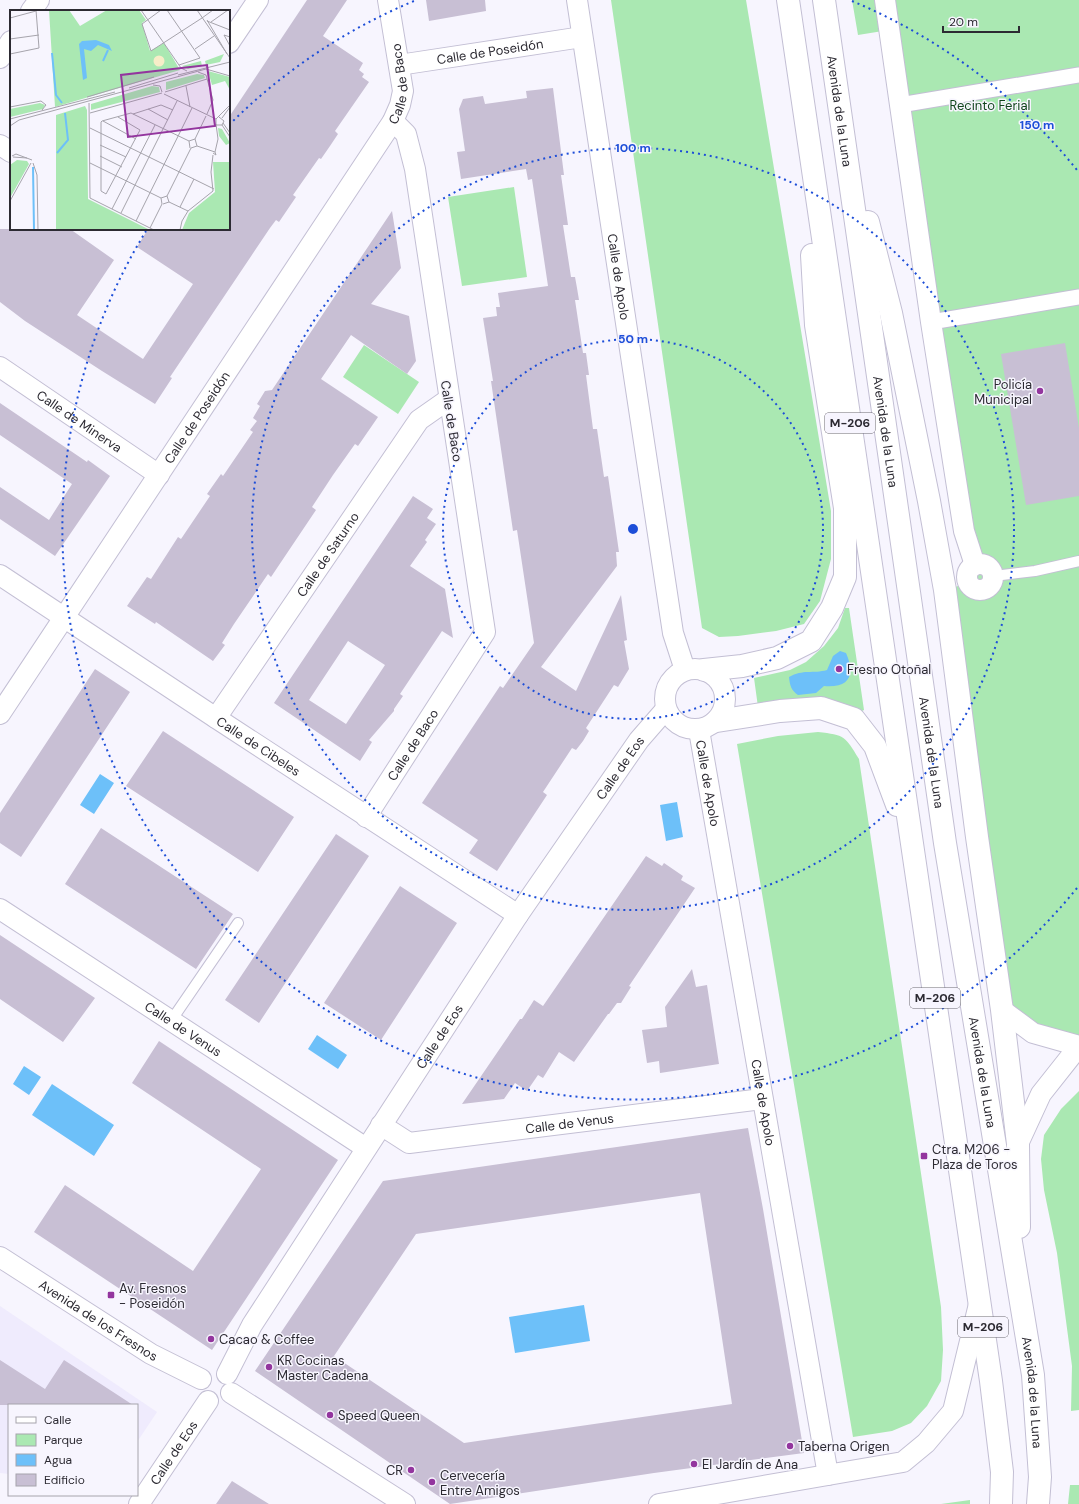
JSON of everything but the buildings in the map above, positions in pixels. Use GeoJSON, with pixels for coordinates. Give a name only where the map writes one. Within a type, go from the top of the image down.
{"type":"FeatureCollection","features":[{"type":"Feature","properties":{"kind":"main road","name":"M-206"},"geometry":{"type":"LineString","coordinates":[[788,0],[979,1304],[1002,1472],[1001,1504]]}},
{"type":"Feature","properties":{"kind":"main road","name":"Avenida de la Luna"},"geometry":{"type":"LineString","coordinates":[[824,0],[945,843],[1033,1375],[1040,1477],[1038,1504]]}},
{"type":"Feature","properties":{"kind":"main road"},"geometry":{"type":"LineString","coordinates":[[840,112],[891,313],[929,501],[944,590],[1002,1010],[1018,1144],[1020,1298]]}},
{"type":"Feature","properties":{"kind":"main road"},"geometry":{"type":"LineString","coordinates":[[694,670],[742,666],[777,658],[811,641],[832,608],[845,576],[845,508],[816,325],[805,116]]}},
{"type":"Feature","properties":{"kind":"main road"},"geometry":{"type":"LineString","coordinates":[[708,725],[780,711],[821,708],[854,719],[875,746],[913,847]]}},
{"type":"Feature","properties":{"kind":"street"},"geometry":{"type":"LineString","coordinates":[[32,10],[39,0]]}},
{"type":"Feature","properties":{"kind":"street"},"geometry":{"type":"LineString","coordinates":[[230,42],[258,0]]}},
{"type":"Feature","properties":{"kind":"street","name":"Calle de Baco"},"geometry":{"type":"LineString","coordinates":[[366,817],[485,632],[415,169],[406,134],[393,121],[400,105],[403,91],[388,0]]}},
{"type":"Feature","properties":{"kind":"street","name":"Calle de Apolo"},"geometry":{"type":"LineString","coordinates":[[577,0],[673,634],[694,670]]}},
{"type":"Feature","properties":{"kind":"street"},"geometry":{"type":"LineString","coordinates":[[885,0],[931,322],[972,574]]}},
{"type":"Feature","properties":{"kind":"street","name":"Calle de Poseidón"},"geometry":{"type":"LineString","coordinates":[[399,65],[582,37]]}},
{"type":"Feature","properties":{"kind":"street"},"geometry":{"type":"LineString","coordinates":[[0,58],[10,43]]}},
{"type":"Feature","properties":{"kind":"street"},"geometry":{"type":"LineString","coordinates":[[900,106],[1079,75]]}},
{"type":"Feature","properties":{"kind":"street","name":"Calle de Poseidón"},"geometry":{"type":"LineString","coordinates":[[0,714],[393,121]]}},
{"type":"Feature","properties":{"kind":"street"},"geometry":{"type":"LineString","coordinates":[[0,145],[10,151]]}},
{"type":"Feature","properties":{"kind":"street"},"geometry":{"type":"LineString","coordinates":[[931,322],[1079,297]]}},
{"type":"Feature","properties":{"kind":"street","name":"Calle de Minerva"},"geometry":{"type":"LineString","coordinates":[[0,367],[159,475]]}},
{"type":"Feature","properties":{"kind":"street","name":"Calle de Saturno"},"geometry":{"type":"LineString","coordinates":[[216,718],[419,420],[449,399]]}},
{"type":"Feature","properties":{"kind":"street"},"geometry":{"type":"LineString","coordinates":[[944,590],[972,574],[983,564],[990,568],[994,576]]}},
{"type":"Feature","properties":{"kind":"street","name":"Calle de Cibeles"},"geometry":{"type":"LineString","coordinates":[[0,575],[366,817],[518,915]]}},
{"type":"Feature","properties":{"kind":"street"},"geometry":{"type":"LineString","coordinates":[[694,670],[717,677],[724,690],[725,707],[708,725],[689,729],[680,726],[672,718],[666,709],[664,696],[668,685],[675,676],[694,670]]}},
{"type":"Feature","properties":{"kind":"street","name":"Calle de Eos"},"geometry":{"type":"LineString","coordinates":[[227,1374],[252,1325],[381,1125],[428,1056],[518,915],[639,740],[666,709]]}},
{"type":"Feature","properties":{"kind":"street","name":"Calle de Apolo"},"geometry":{"type":"LineString","coordinates":[[708,725],[762,1099],[828,1475]]}},
{"type":"Feature","properties":{"kind":"street","name":"Calle de Venus"},"geometry":{"type":"LineString","coordinates":[[0,909],[366,1148]]}},
{"type":"Feature","properties":{"kind":"street"},"geometry":{"type":"LineString","coordinates":[[1002,1010],[1033,1033],[1079,1046],[1041,1094],[1018,1144]]}},
{"type":"Feature","properties":{"kind":"street","name":"Calle de Venus"},"geometry":{"type":"LineString","coordinates":[[381,1125],[409,1143],[762,1099]]}},
{"type":"Feature","properties":{"kind":"street","name":"Avenida de los Fresnos"},"geometry":{"type":"LineString","coordinates":[[0,1257],[151,1354],[201,1379]]}},
{"type":"Feature","properties":{"kind":"street"},"geometry":{"type":"LineString","coordinates":[[659,1504],[903,1462],[926,1443],[953,1411],[979,1304]]}},
{"type":"Feature","properties":{"kind":"street"},"geometry":{"type":"LineString","coordinates":[[212,1370],[220,1370],[227,1374],[232,1382],[231,1393],[226,1399],[219,1403],[208,1401],[200,1392],[199,1385],[205,1373],[212,1370]]}},
{"type":"Feature","properties":{"kind":"street"},"geometry":{"type":"LineString","coordinates":[[231,1393],[404,1504]]}},
{"type":"Feature","properties":{"kind":"street","name":"Calle de Eos"},"geometry":{"type":"LineString","coordinates":[[139,1504],[208,1401]]}},
{"type":"Feature","properties":{"kind":"lane"},"geometry":{"type":"LineString","coordinates":[[994,576],[1035,571],[1079,561]]}},
{"type":"Feature","properties":{"kind":"lane"},"geometry":{"type":"LineString","coordinates":[[171,1021],[238,923]]}},
{"type":"Feature","properties":{"kind":"shaded area"},"geometry":{"type":"Polygon","coordinates":[[[0,1306],[157,1412],[138,1440],[138,1404],[8,1404],[8,1474],[0,1473],[0,1306]]]}},
{"type":"Feature","properties":{"kind":"green space"},"geometry":{"type":"Polygon","coordinates":[[[611,0],[746,0],[831,511],[831,559],[820,601],[804,624],[776,631],[719,637],[702,628],[611,0]]]}},
{"type":"Feature","properties":{"kind":"green space","name":"Recinto Ferial"},"geometry":{"type":"Polygon","coordinates":[[[852,0],[1079,0],[1079,1046],[1002,1010],[945,590],[968,583],[967,576],[970,569],[889,30],[858,35],[852,0]]]}},
{"type":"Feature","properties":{"kind":"green space"},"geometry":{"type":"Polygon","coordinates":[[[514,187],[527,277],[462,286],[448,197],[514,187]]]}},
{"type":"Feature","properties":{"kind":"green space"},"geometry":{"type":"Polygon","coordinates":[[[364,345],[419,382],[398,414],[343,377],[364,345]]]}},
{"type":"Feature","properties":{"kind":"green space"},"geometry":{"type":"Polygon","coordinates":[[[845,608],[849,608],[864,710],[860,712],[758,707],[754,678],[790,670],[806,662],[824,646],[838,628],[845,608]]]}},
{"type":"Feature","properties":{"kind":"green space"},"geometry":{"type":"Polygon","coordinates":[[[818,732],[834,734],[843,738],[847,741],[859,759],[941,1307],[943,1350],[941,1381],[927,1406],[911,1423],[892,1431],[853,1437],[737,744],[778,736],[818,732]]]}},
{"type":"Feature","properties":{"kind":"green space"},"geometry":{"type":"Polygon","coordinates":[[[1079,1091],[1079,1410],[1071,1411],[1072,1366],[1057,1253],[1044,1190],[1041,1159],[1044,1135],[1061,1109],[1079,1091]]]}},
{"type":"Feature","properties":{"kind":"green space"},"geometry":{"type":"Polygon","coordinates":[[[1070,1485],[1079,1485],[1079,1504],[1068,1504],[1070,1485]]]}},
{"type":"Feature","properties":{"kind":"green space"},"geometry":{"type":"Polygon","coordinates":[[[970,1500],[970,1504],[941,1504],[970,1500]]]}},
{"type":"Feature","properties":{"kind":"water"},"geometry":{"type":"Polygon","coordinates":[[[840,651],[846,653],[849,661],[850,674],[845,683],[833,686],[824,686],[816,693],[798,695],[792,689],[789,677],[803,672],[827,670],[833,656],[840,651]]]}},
{"type":"Feature","properties":{"kind":"water"},"geometry":{"type":"Polygon","coordinates":[[[100,774],[114,783],[94,814],[80,805],[100,774]]]}},
{"type":"Feature","properties":{"kind":"water"},"geometry":{"type":"Polygon","coordinates":[[[677,802],[683,837],[666,841],[660,805],[677,802]]]}},
{"type":"Feature","properties":{"kind":"water"},"geometry":{"type":"Polygon","coordinates":[[[317,1035],[347,1055],[338,1069],[308,1049],[317,1035]]]}},
{"type":"Feature","properties":{"kind":"water"},"geometry":{"type":"Polygon","coordinates":[[[24,1066],[41,1077],[29,1095],[13,1084],[24,1066]]]}},
{"type":"Feature","properties":{"kind":"water"},"geometry":{"type":"Polygon","coordinates":[[[52,1084],[114,1125],[94,1156],[32,1115],[52,1084]]]}},
{"type":"Feature","properties":{"kind":"water"},"geometry":{"type":"Polygon","coordinates":[[[584,1305],[590,1341],[515,1353],[509,1317],[584,1305]]]}},
{"type":"Feature","properties":{"kind":"place","name":"Policía Municipal"},"geometry":{"type":"Point","coordinates":[1040,391]}},
{"type":"Feature","properties":{"kind":"place","name":"Fresno Otoñal"},"geometry":{"type":"Point","coordinates":[839,669]}},
{"type":"Feature","properties":{"kind":"place","name":"Ctra. M206 - Plaza de Toros"},"geometry":{"type":"Point","coordinates":[924,1156]}},
{"type":"Feature","properties":{"kind":"place","name":"Av. Fresnos - Poseidón"},"geometry":{"type":"Point","coordinates":[111,1295]}},
{"type":"Feature","properties":{"kind":"place","name":"Cacao & Coffee"},"geometry":{"type":"Point","coordinates":[211,1339]}},
{"type":"Feature","properties":{"kind":"place","name":"KR Cocinas Master Cadena"},"geometry":{"type":"Point","coordinates":[269,1367]}},
{"type":"Feature","properties":{"kind":"place","name":"Speed Queen"},"geometry":{"type":"Point","coordinates":[330,1415]}},
{"type":"Feature","properties":{"kind":"place","name":"Taberna Origen"},"geometry":{"type":"Point","coordinates":[790,1446]}},
{"type":"Feature","properties":{"kind":"place","name":"El Jardín de Ana"},"geometry":{"type":"Point","coordinates":[694,1464]}},
{"type":"Feature","properties":{"kind":"place","name":"CR"},"geometry":{"type":"Point","coordinates":[411,1470]}},
{"type":"Feature","properties":{"kind":"place","name":"Cervecería Entre Amigos"},"geometry":{"type":"Point","coordinates":[432,1482]}}]}
